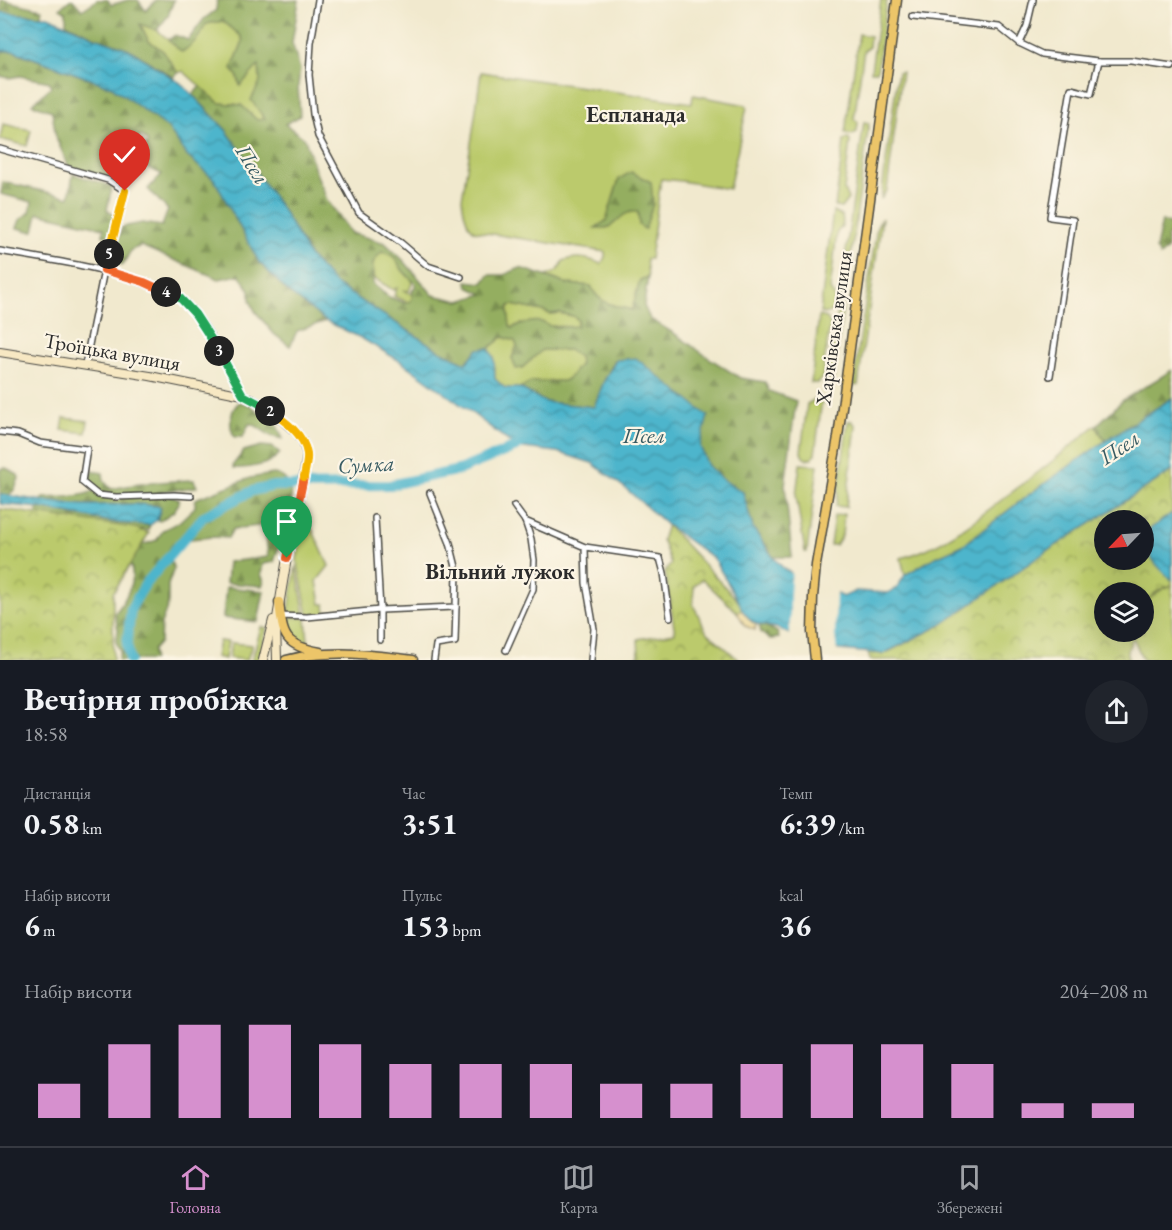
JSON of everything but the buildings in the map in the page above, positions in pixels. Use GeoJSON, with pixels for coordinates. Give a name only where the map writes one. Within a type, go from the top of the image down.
{"type":"FeatureCollection","features":[{"type":"Feature","properties":{"kind":"main road","name":"Харківська вулиця"},"geometry":{"type":"LineString","coordinates":[[815,660],[812,632],[816,565],[838,437],[897,0]]}},
{"type":"Feature","properties":{"kind":"main road","name":"Троїцька вулиця"},"geometry":{"type":"LineString","coordinates":[[0,351],[243,395],[274,413],[297,433],[307,455],[305,471],[279,602],[263,660]]}},
{"type":"Feature","properties":{"kind":"main road"},"geometry":{"type":"LineString","coordinates":[[279,602],[279,616],[283,632],[304,648],[330,653],[409,660]]}},
{"type":"Feature","properties":{"kind":"main road"},"geometry":{"type":"LineString","coordinates":[[277,660],[276,624],[279,616]]}},
{"type":"Feature","properties":{"kind":"main road"},"geometry":{"type":"LineString","coordinates":[[809,660],[812,632]]}},
{"type":"Feature","properties":{"kind":"main road"},"geometry":{"type":"LineString","coordinates":[[286,660],[330,653]]}},
{"type":"Feature","properties":{"kind":"street"},"geometry":{"type":"LineString","coordinates":[[318,0],[311,43],[309,75],[318,136],[359,213],[428,266],[460,277]]}},
{"type":"Feature","properties":{"kind":"street"},"geometry":{"type":"LineString","coordinates":[[1019,43],[1028,26],[1033,0]]}},
{"type":"Feature","properties":{"kind":"street"},"geometry":{"type":"LineString","coordinates":[[913,17],[999,27],[1019,43],[1042,54],[1131,61],[1172,67]]}},
{"type":"Feature","properties":{"kind":"street"},"geometry":{"type":"LineString","coordinates":[[1050,376],[1073,220],[1050,217],[1071,89],[1091,93],[1099,60]]}},
{"type":"Feature","properties":{"kind":"street"},"geometry":{"type":"LineString","coordinates":[[0,150],[110,181],[125,191],[104,270],[85,365]]}},
{"type":"Feature","properties":{"kind":"street"},"geometry":{"type":"LineString","coordinates":[[0,251],[104,270],[144,282],[180,298],[195,314],[213,340],[243,395]]}},
{"type":"Feature","properties":{"kind":"street"},"geometry":{"type":"LineString","coordinates":[[0,432],[18,434],[40,443],[87,450],[82,482],[98,495],[116,497],[191,496]]}},
{"type":"Feature","properties":{"kind":"street"},"geometry":{"type":"LineString","coordinates":[[430,493],[450,543],[457,571],[455,642],[435,645],[434,660]]}},
{"type":"Feature","properties":{"kind":"street"},"geometry":{"type":"LineString","coordinates":[[506,650],[533,589],[534,560],[531,539],[525,521],[514,506]]}},
{"type":"Feature","properties":{"kind":"street"},"geometry":{"type":"LineString","coordinates":[[375,518],[380,640]]}},
{"type":"Feature","properties":{"kind":"street"},"geometry":{"type":"LineString","coordinates":[[525,521],[585,547],[660,558],[670,617]]}},
{"type":"Feature","properties":{"kind":"street"},"geometry":{"type":"LineString","coordinates":[[585,547],[586,583],[594,629],[591,660]]}},
{"type":"Feature","properties":{"kind":"street"},"geometry":{"type":"LineString","coordinates":[[279,616],[307,617],[380,610],[456,607]]}},
{"type":"Feature","properties":{"kind":"green space"},"geometry":{"type":"Polygon","coordinates":[[[1,0],[42,9],[41,16],[1,13],[1,0]]]}},
{"type":"Feature","properties":{"kind":"green space"},"geometry":{"type":"Polygon","coordinates":[[[73,0],[82,10],[97,0],[108,0],[111,5],[128,0],[138,0],[146,11],[156,0],[174,0],[168,16],[157,30],[140,24],[148,40],[163,51],[178,73],[173,77],[129,49],[95,37],[66,23],[66,12],[60,8],[73,0]]]}},
{"type":"Feature","properties":{"kind":"green space"},"geometry":{"type":"Polygon","coordinates":[[[217,0],[299,0],[292,43],[300,69],[298,86],[300,116],[285,124],[305,139],[327,200],[351,233],[385,243],[433,295],[460,301],[483,294],[468,287],[467,281],[483,283],[489,275],[504,275],[520,268],[567,284],[591,286],[598,297],[603,300],[632,310],[640,280],[648,277],[644,306],[650,319],[740,378],[765,382],[769,391],[796,401],[785,485],[792,557],[773,557],[753,528],[743,492],[723,480],[708,466],[700,446],[615,360],[594,407],[545,402],[520,388],[531,382],[564,381],[569,378],[580,364],[579,357],[569,350],[542,350],[522,368],[516,369],[512,358],[517,346],[515,341],[503,337],[489,348],[478,349],[466,363],[440,351],[335,284],[310,257],[282,209],[226,130],[193,95],[200,86],[219,103],[241,105],[257,120],[265,119],[251,100],[260,82],[259,65],[240,86],[238,77],[232,69],[243,41],[241,36],[223,21],[206,24],[196,40],[182,52],[168,40],[175,35],[188,40],[204,19],[216,10],[217,0]],[[382,252],[373,264],[373,284],[389,297],[405,303],[411,301],[415,283],[394,257],[382,252]],[[512,305],[508,309],[512,328],[534,322],[558,327],[577,326],[578,320],[573,316],[550,314],[512,305]]]}},
{"type":"Feature","properties":{"kind":"green space"},"geometry":{"type":"Polygon","coordinates":[[[881,0],[887,0],[877,71],[871,71],[881,0]]]}},
{"type":"Feature","properties":{"kind":"green space"},"geometry":{"type":"Polygon","coordinates":[[[223,21],[241,36],[243,41],[232,69],[240,85],[259,64],[265,120],[257,120],[241,105],[219,103],[183,71],[178,73],[163,51],[148,40],[140,23],[157,30],[176,46],[201,35],[205,24],[223,21]]]}},
{"type":"Feature","properties":{"kind":"green space"},"geometry":{"type":"Polygon","coordinates":[[[859,34],[870,36],[869,47],[864,50],[854,119],[858,122],[857,132],[852,135],[845,133],[859,34]]]}},
{"type":"Feature","properties":{"kind":"green space"},"geometry":{"type":"Polygon","coordinates":[[[3,51],[13,51],[112,87],[168,128],[187,156],[214,179],[259,262],[287,291],[326,321],[297,331],[290,346],[274,334],[255,311],[250,300],[250,290],[239,275],[219,279],[141,246],[131,250],[123,265],[111,261],[122,227],[142,223],[162,226],[168,210],[148,189],[162,174],[138,164],[148,142],[141,135],[106,179],[69,167],[56,138],[52,111],[32,104],[51,87],[50,82],[20,76],[9,78],[0,76],[0,55],[3,51]]]}},
{"type":"Feature","properties":{"kind":"green space"},"geometry":{"type":"Polygon","coordinates":[[[481,72],[692,103],[693,95],[746,105],[729,189],[661,179],[650,259],[646,259],[648,277],[640,280],[632,310],[603,300],[598,297],[591,286],[567,284],[546,276],[557,271],[563,261],[568,259],[583,258],[601,264],[605,252],[474,231],[468,224],[462,199],[481,72]]]}},
{"type":"Feature","properties":{"kind":"green space"},"geometry":{"type":"Polygon","coordinates":[[[898,72],[902,72],[887,190],[881,199],[898,72]]]}},
{"type":"Feature","properties":{"kind":"green space"},"geometry":{"type":"Polygon","coordinates":[[[864,122],[869,123],[847,285],[844,266],[864,122]]]}},
{"type":"Feature","properties":{"kind":"green space"},"geometry":{"type":"Polygon","coordinates":[[[3,124],[31,130],[27,146],[0,139],[3,124]]]}},
{"type":"Feature","properties":{"kind":"green space"},"geometry":{"type":"Polygon","coordinates":[[[848,138],[850,141],[844,190],[848,199],[841,208],[835,207],[844,140],[848,138]]]}},
{"type":"Feature","properties":{"kind":"green space"},"geometry":{"type":"Polygon","coordinates":[[[631,172],[651,182],[653,204],[645,229],[639,225],[638,212],[630,212],[609,227],[595,228],[606,221],[619,179],[631,172]]]}},
{"type":"Feature","properties":{"kind":"green space"},"geometry":{"type":"Polygon","coordinates":[[[73,174],[112,186],[107,210],[114,215],[109,236],[103,235],[104,228],[38,213],[34,231],[17,228],[20,220],[30,212],[32,202],[1,194],[3,182],[69,197],[73,174]]]}},
{"type":"Feature","properties":{"kind":"green space"},"geometry":{"type":"Polygon","coordinates":[[[833,211],[841,215],[843,222],[837,232],[830,290],[835,297],[833,309],[824,314],[820,313],[833,211]]]}},
{"type":"Feature","properties":{"kind":"green space"},"geometry":{"type":"Polygon","coordinates":[[[882,218],[858,385],[855,386],[853,384],[877,227],[882,218]]]}},
{"type":"Feature","properties":{"kind":"green space"},"geometry":{"type":"Polygon","coordinates":[[[1162,221],[1172,225],[1172,233],[1167,237],[1167,249],[1160,256],[1156,249],[1162,221]]]}},
{"type":"Feature","properties":{"kind":"green space"},"geometry":{"type":"Polygon","coordinates":[[[383,247],[416,274],[409,291],[403,290],[416,296],[412,304],[394,296],[397,288],[393,290],[372,277],[372,268],[357,262],[383,247]]]}},
{"type":"Feature","properties":{"kind":"green space"},"geometry":{"type":"Polygon","coordinates":[[[841,290],[843,307],[833,381],[830,382],[828,380],[841,290]]]}},
{"type":"Feature","properties":{"kind":"green space"},"geometry":{"type":"Polygon","coordinates":[[[512,305],[550,314],[573,316],[578,320],[577,327],[548,326],[543,323],[520,324],[512,328],[509,326],[508,314],[512,305]]]}},
{"type":"Feature","properties":{"kind":"green space"},"geometry":{"type":"Polygon","coordinates":[[[819,316],[827,318],[830,324],[822,378],[817,383],[811,383],[819,316]]]}},
{"type":"Feature","properties":{"kind":"green space"},"geometry":{"type":"Polygon","coordinates":[[[503,337],[515,341],[517,346],[512,358],[522,368],[542,350],[569,350],[580,357],[580,364],[564,381],[531,382],[520,388],[505,388],[495,379],[494,358],[489,348],[503,337]]]}},
{"type":"Feature","properties":{"kind":"green space"},"geometry":{"type":"Polygon","coordinates":[[[1172,370],[1172,398],[1105,441],[1096,426],[1123,400],[1172,370]]]}},
{"type":"Feature","properties":{"kind":"green space"},"geometry":{"type":"Polygon","coordinates":[[[817,398],[822,399],[815,454],[812,458],[806,459],[801,452],[807,404],[817,398]]]}},
{"type":"Feature","properties":{"kind":"green space"},"geometry":{"type":"Polygon","coordinates":[[[240,402],[250,405],[275,422],[283,439],[271,436],[253,424],[249,424],[243,437],[235,437],[231,429],[231,418],[240,402]]]}},
{"type":"Feature","properties":{"kind":"green space"},"geometry":{"type":"Polygon","coordinates":[[[64,418],[88,421],[86,433],[62,430],[64,418]]]}},
{"type":"Feature","properties":{"kind":"green space"},"geometry":{"type":"Polygon","coordinates":[[[848,421],[852,421],[856,426],[846,507],[836,506],[848,421]]]}},
{"type":"Feature","properties":{"kind":"green space"},"geometry":{"type":"Polygon","coordinates":[[[1096,425],[1105,441],[963,545],[905,575],[901,558],[931,547],[970,523],[1096,425]]]}},
{"type":"Feature","properties":{"kind":"green space"},"geometry":{"type":"Polygon","coordinates":[[[261,446],[272,447],[280,453],[271,461],[259,465],[234,468],[233,465],[244,451],[261,446]]]}},
{"type":"Feature","properties":{"kind":"green space"},"geometry":{"type":"Polygon","coordinates":[[[800,464],[818,465],[807,552],[805,552],[796,495],[800,464]]]}},
{"type":"Feature","properties":{"kind":"green space"},"geometry":{"type":"Polygon","coordinates":[[[6,468],[19,478],[15,489],[8,496],[0,494],[0,469],[6,468]]]}},
{"type":"Feature","properties":{"kind":"green space"},"geometry":{"type":"Polygon","coordinates":[[[92,471],[103,473],[104,481],[111,489],[194,480],[197,487],[157,492],[178,498],[179,503],[174,511],[160,521],[157,520],[161,507],[84,505],[40,501],[43,498],[77,496],[96,490],[89,477],[92,471]]]}},
{"type":"Feature","properties":{"kind":"green space"},"geometry":{"type":"Polygon","coordinates":[[[1172,471],[1172,585],[1154,593],[1154,582],[1094,582],[1094,642],[1131,642],[1127,652],[1129,660],[870,660],[868,652],[884,654],[941,625],[1094,521],[1094,570],[1154,570],[1154,510],[1111,510],[1172,471]]]}},
{"type":"Feature","properties":{"kind":"green space"},"geometry":{"type":"Polygon","coordinates":[[[273,474],[283,477],[287,482],[291,498],[274,562],[263,564],[261,574],[264,582],[262,586],[226,583],[228,562],[268,557],[265,525],[233,529],[228,538],[179,540],[170,552],[170,560],[174,568],[168,585],[168,605],[161,624],[160,642],[153,650],[153,660],[118,660],[120,651],[116,642],[118,630],[115,613],[130,587],[132,570],[128,561],[142,545],[157,540],[163,530],[179,522],[195,507],[195,500],[198,498],[250,478],[273,474]]]}},
{"type":"Feature","properties":{"kind":"green space"},"geometry":{"type":"Polygon","coordinates":[[[40,508],[118,523],[150,525],[148,530],[86,524],[37,516],[37,510],[40,508]]]}},
{"type":"Feature","properties":{"kind":"green space"},"geometry":{"type":"Polygon","coordinates":[[[0,509],[135,528],[149,533],[113,593],[113,660],[0,660],[0,509]]]}},
{"type":"Feature","properties":{"kind":"green space"},"geometry":{"type":"Polygon","coordinates":[[[844,514],[842,535],[836,545],[830,545],[834,516],[844,514]]]}},
{"type":"Feature","properties":{"kind":"green space"},"geometry":{"type":"Polygon","coordinates":[[[308,520],[329,566],[317,581],[321,604],[325,604],[326,613],[308,615],[297,560],[302,521],[308,520]]]}},
{"type":"Feature","properties":{"kind":"green space"},"geometry":{"type":"Polygon","coordinates":[[[667,525],[741,604],[742,610],[737,612],[702,579],[694,586],[693,604],[706,631],[739,660],[631,660],[639,656],[638,639],[675,633],[665,571],[671,564],[662,540],[667,525]]]}},
{"type":"Feature","properties":{"kind":"green space"},"geometry":{"type":"Polygon","coordinates":[[[296,566],[305,615],[288,615],[296,566]]]}},
{"type":"Feature","properties":{"kind":"green space"},"geometry":{"type":"Polygon","coordinates":[[[1172,585],[1172,660],[1143,660],[1135,642],[1154,642],[1154,595],[1172,585]]]}},
{"type":"Feature","properties":{"kind":"green space"},"geometry":{"type":"Polygon","coordinates":[[[226,587],[264,591],[258,622],[223,618],[226,587]]]}},
{"type":"Feature","properties":{"kind":"green space"},"geometry":{"type":"Polygon","coordinates":[[[287,617],[306,618],[308,642],[299,639],[289,631],[287,617]]]}},
{"type":"Feature","properties":{"kind":"green space"},"geometry":{"type":"Polygon","coordinates":[[[759,623],[777,632],[779,638],[770,639],[761,633],[759,623]]]}},
{"type":"Feature","properties":{"kind":"green space"},"geometry":{"type":"Polygon","coordinates":[[[261,627],[267,628],[259,660],[252,660],[261,627]]]}},
{"type":"Feature","properties":{"kind":"green space"},"geometry":{"type":"Polygon","coordinates":[[[219,641],[228,642],[225,659],[216,657],[219,641]]]}},
{"type":"Feature","properties":{"kind":"green space"},"geometry":{"type":"Polygon","coordinates":[[[231,643],[252,645],[247,660],[229,658],[231,643]]]}},
{"type":"Feature","properties":{"kind":"sand"},"geometry":{"type":"Polygon","coordinates":[[[742,610],[756,624],[755,630],[745,626],[737,612],[742,610]]]}},
{"type":"Feature","properties":{"kind":"water","name":"Псел"},"geometry":{"type":"Polygon","coordinates":[[[0,12],[48,16],[129,49],[182,84],[226,130],[282,209],[310,257],[335,284],[440,351],[466,363],[478,349],[489,348],[494,358],[495,379],[505,388],[520,388],[545,402],[594,407],[604,381],[616,360],[636,358],[708,416],[700,446],[708,466],[723,480],[743,492],[753,528],[773,557],[785,570],[843,597],[856,591],[888,593],[897,588],[905,575],[963,545],[1031,493],[1172,398],[1172,471],[1111,510],[1094,510],[1094,521],[941,625],[883,654],[839,650],[777,628],[756,624],[742,610],[714,559],[667,525],[592,463],[557,452],[516,447],[400,361],[326,321],[287,291],[259,262],[214,179],[187,156],[168,128],[112,87],[14,51],[0,51],[0,12]]]}},
{"type":"Feature","properties":{"kind":"water"},"geometry":{"type":"Polygon","coordinates":[[[0,494],[73,504],[142,504],[161,507],[157,520],[150,525],[118,523],[40,508],[0,504],[0,494]]]}},
{"type":"Feature","properties":{"kind":"water"},"geometry":{"type":"Polygon","coordinates":[[[1172,513],[1172,580],[1154,561],[1154,526],[1172,513]]]}},
{"type":"Feature","properties":{"kind":"pier"},"geometry":{"type":"Polygon","coordinates":[[[792,570],[836,590],[837,652],[790,638],[792,570]]]}},
{"type":"Feature","properties":{"kind":"waterway","name":"Сумка"},"geometry":{"type":"LineString","coordinates":[[130,660],[127,644],[131,608],[146,583],[204,516],[252,491],[274,486],[390,485],[459,470],[516,447],[528,439]]}},
{"type":"Feature","properties":{"kind":"district","name":"Еспланада"},"geometry":{"type":"Point","coordinates":[636,114]}},
{"type":"Feature","properties":{"kind":"district","name":"Вільний лужок"},"geometry":{"type":"Point","coordinates":[500,571]}},
{"type":"Feature","properties":{"kind":"route"},"geometry":{"type":"LineString","coordinates":[[125,191],[104,270],[144,282],[180,298],[195,314],[213,340],[243,395],[274,413],[297,433],[303,442],[307,455],[306,464],[287,558]]}}]}
